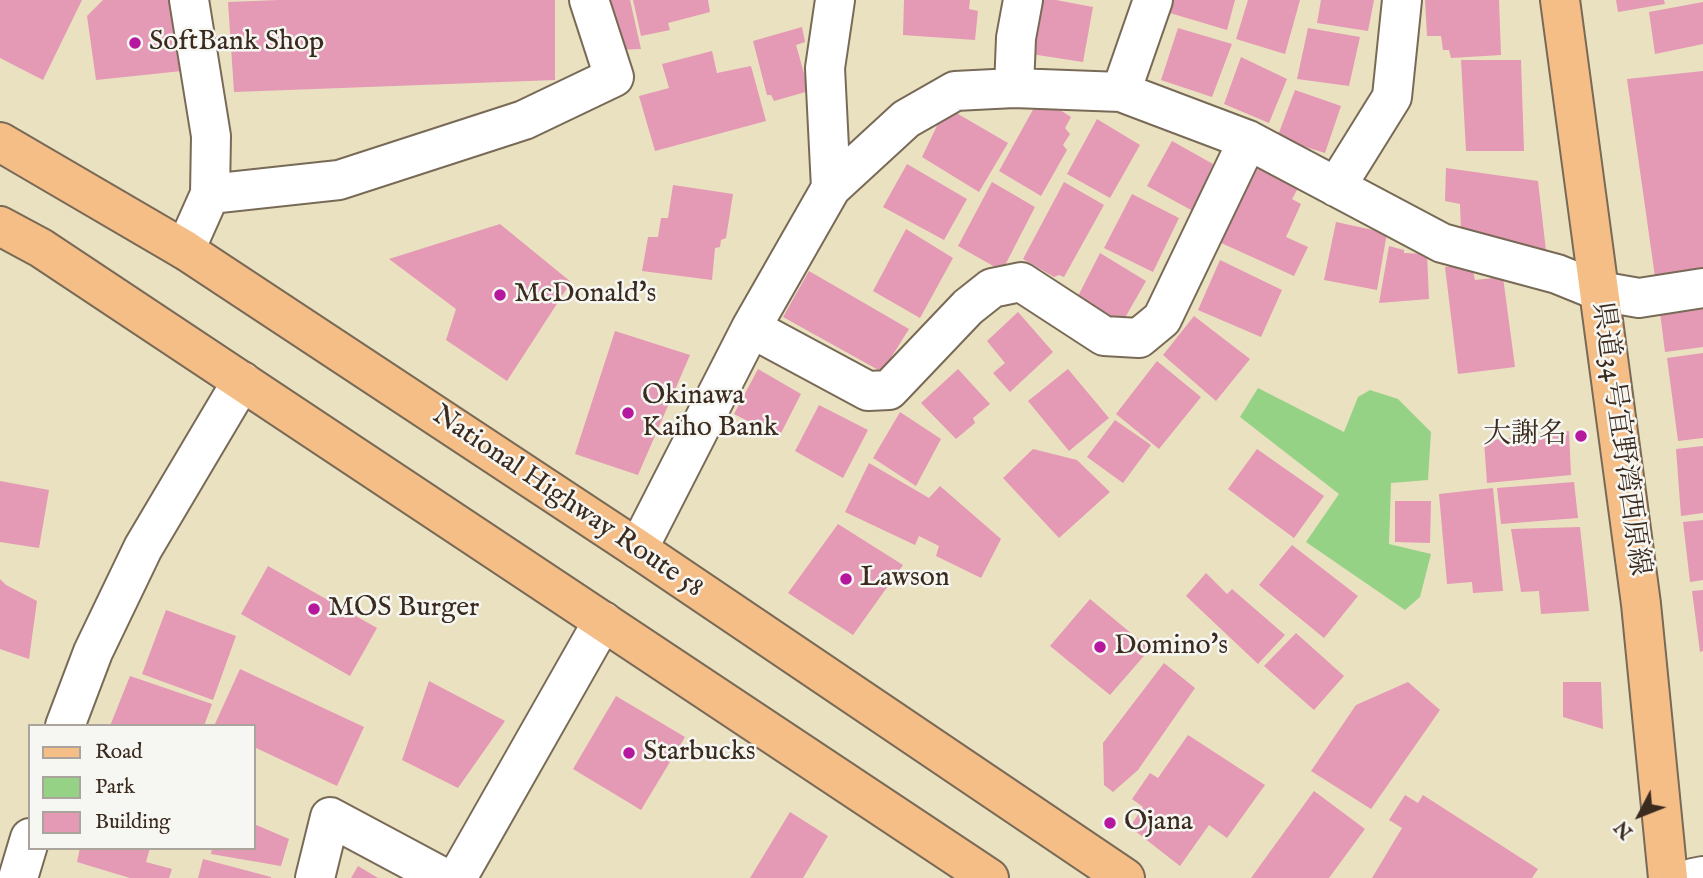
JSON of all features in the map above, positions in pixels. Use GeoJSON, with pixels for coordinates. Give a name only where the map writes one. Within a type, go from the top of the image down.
{"type":"FeatureCollection","features":[{"type":"Feature","properties":{"kind":"main road","name":"県道34号宜野湾西原線"},"geometry":{"type":"LineString","coordinates":[[1560,0],[1641,604],[1668,878]]}},
{"type":"Feature","properties":{"kind":"main road","name":"National Highway Route 58"},"geometry":{"type":"LineString","coordinates":[[0,142],[186,250],[1125,878]]}},
{"type":"Feature","properties":{"kind":"main road"},"geometry":{"type":"LineString","coordinates":[[0,226],[41,248],[989,878]]}},
{"type":"Feature","properties":{"kind":"street"},"geometry":{"type":"LineString","coordinates":[[186,250],[210,194],[211,136],[189,0]]}},
{"type":"Feature","properties":{"kind":"street"},"geometry":{"type":"LineString","coordinates":[[210,194],[340,180],[524,120],[614,77],[589,0]]}},
{"type":"Feature","properties":{"kind":"street"},"geometry":{"type":"LineString","coordinates":[[831,188],[825,68],[835,0]]}},
{"type":"Feature","properties":{"kind":"street"},"geometry":{"type":"LineString","coordinates":[[1014,88],[1016,38],[1023,0]]}},
{"type":"Feature","properties":{"kind":"street"},"geometry":{"type":"LineString","coordinates":[[1122,92],[1153,0]]}},
{"type":"Feature","properties":{"kind":"street"},"geometry":{"type":"LineString","coordinates":[[1336,187],[1392,97],[1402,0]]}},
{"type":"Feature","properties":{"kind":"street"},"geometry":{"type":"LineString","coordinates":[[638,550],[751,328],[831,188],[905,119],[955,91],[1014,88],[1122,92],[1248,140],[1442,243],[1557,274],[1599,291],[1639,298],[1703,288]]}},
{"type":"Feature","properties":{"kind":"street"},"geometry":{"type":"LineString","coordinates":[[751,328],[867,391],[889,390],[968,307],[992,288],[1021,282],[1104,336],[1139,338],[1162,319],[1248,140]]}},
{"type":"Feature","properties":{"kind":"street"},"geometry":{"type":"LineString","coordinates":[[66,724],[93,652],[144,548],[242,381]]}},
{"type":"Feature","properties":{"kind":"street"},"geometry":{"type":"LineString","coordinates":[[457,878],[603,621]]}},
{"type":"Feature","properties":{"kind":"street"},"geometry":{"type":"LineString","coordinates":[[314,878],[330,817],[443,878]]}},
{"type":"Feature","properties":{"kind":"street"},"geometry":{"type":"LineString","coordinates":[[18,878],[28,845]]}},
{"type":"Feature","properties":{"kind":"street"},"geometry":{"type":"LineString","coordinates":[[1693,878],[1703,876]]}},
{"type":"Feature","properties":{"kind":"green space"},"geometry":{"type":"Polygon","coordinates":[[[1258,388],[1344,432],[1358,397],[1370,390],[1398,399],[1431,432],[1428,480],[1391,483],[1389,544],[1431,554],[1420,597],[1405,610],[1306,542],[1339,494],[1240,417],[1258,388]]]}},
{"type":"Feature","properties":{"kind":"building"},"geometry":{"type":"Polygon","coordinates":[[[0,0],[82,0],[43,80],[0,58],[0,0]]]}},
{"type":"Feature","properties":{"kind":"building","name":"SoftBank Shop"},"geometry":{"type":"Polygon","coordinates":[[[103,0],[175,0],[182,71],[96,80],[87,16],[103,0]]]}},
{"type":"Feature","properties":{"kind":"building"},"geometry":{"type":"Polygon","coordinates":[[[555,0],[555,80],[234,92],[228,2],[555,0]]]}},
{"type":"Feature","properties":{"kind":"building"},"geometry":{"type":"Polygon","coordinates":[[[602,0],[630,0],[641,49],[616,50],[602,0]]]}},
{"type":"Feature","properties":{"kind":"building"},"geometry":{"type":"Polygon","coordinates":[[[633,0],[708,0],[710,12],[668,23],[670,30],[641,36],[633,0]]]}},
{"type":"Feature","properties":{"kind":"building"},"geometry":{"type":"Polygon","coordinates":[[[904,0],[970,0],[969,9],[978,11],[975,40],[903,35],[904,0]]]}},
{"type":"Feature","properties":{"kind":"building"},"geometry":{"type":"Polygon","coordinates":[[[1039,0],[1056,0],[1093,7],[1083,62],[1031,54],[1039,0]]]}},
{"type":"Feature","properties":{"kind":"building"},"geometry":{"type":"Polygon","coordinates":[[[1174,0],[1235,0],[1227,30],[1170,13],[1174,0]]]}},
{"type":"Feature","properties":{"kind":"building"},"geometry":{"type":"Polygon","coordinates":[[[1248,0],[1300,0],[1285,54],[1236,39],[1248,0]]]}},
{"type":"Feature","properties":{"kind":"building"},"geometry":{"type":"Polygon","coordinates":[[[1321,0],[1374,0],[1368,31],[1317,23],[1321,0]]]}},
{"type":"Feature","properties":{"kind":"building"},"geometry":{"type":"Polygon","coordinates":[[[1425,0],[1499,0],[1501,55],[1451,58],[1449,50],[1443,50],[1441,36],[1427,36],[1425,0]]]}},
{"type":"Feature","properties":{"kind":"building"},"geometry":{"type":"Polygon","coordinates":[[[1616,0],[1664,0],[1665,4],[1618,12],[1616,0]]]}},
{"type":"Feature","properties":{"kind":"building"},"geometry":{"type":"Polygon","coordinates":[[[1703,2],[1703,44],[1655,54],[1649,12],[1703,2]]]}},
{"type":"Feature","properties":{"kind":"building"},"geometry":{"type":"Polygon","coordinates":[[[802,27],[805,42],[796,45],[809,91],[774,101],[771,95],[767,95],[753,41],[802,27]]]}},
{"type":"Feature","properties":{"kind":"building"},"geometry":{"type":"Polygon","coordinates":[[[1178,28],[1232,44],[1212,97],[1161,80],[1178,28]]]}},
{"type":"Feature","properties":{"kind":"building"},"geometry":{"type":"Polygon","coordinates":[[[1308,28],[1360,37],[1349,86],[1297,79],[1308,28]]]}},
{"type":"Feature","properties":{"kind":"building"},"geometry":{"type":"Polygon","coordinates":[[[712,51],[717,73],[751,66],[766,121],[655,151],[639,96],[669,88],[662,64],[712,51]]]}},
{"type":"Feature","properties":{"kind":"building"},"geometry":{"type":"Polygon","coordinates":[[[1241,57],[1287,79],[1269,123],[1224,104],[1241,57]]]}},
{"type":"Feature","properties":{"kind":"building"},"geometry":{"type":"Polygon","coordinates":[[[1461,60],[1521,60],[1524,151],[1466,151],[1461,60]]]}},
{"type":"Feature","properties":{"kind":"building"},"geometry":{"type":"Polygon","coordinates":[[[1703,71],[1703,272],[1655,277],[1627,79],[1703,71]]]}},
{"type":"Feature","properties":{"kind":"building"},"geometry":{"type":"Polygon","coordinates":[[[1295,90],[1341,106],[1325,153],[1277,138],[1295,90]]]}},
{"type":"Feature","properties":{"kind":"building"},"geometry":{"type":"Polygon","coordinates":[[[1040,97],[1071,117],[1065,128],[1070,134],[1063,145],[1067,150],[1041,196],[999,171],[1040,97]]]}},
{"type":"Feature","properties":{"kind":"building"},"geometry":{"type":"Polygon","coordinates":[[[946,107],[1008,143],[979,192],[922,157],[946,107]]]}},
{"type":"Feature","properties":{"kind":"building"},"geometry":{"type":"Polygon","coordinates":[[[1097,119],[1140,145],[1110,198],[1067,174],[1097,119]]]}},
{"type":"Feature","properties":{"kind":"building"},"geometry":{"type":"Polygon","coordinates":[[[1172,141],[1213,164],[1207,177],[1210,183],[1193,211],[1147,186],[1172,141]]]}},
{"type":"Feature","properties":{"kind":"building"},"geometry":{"type":"Polygon","coordinates":[[[1261,162],[1303,179],[1292,199],[1301,204],[1286,237],[1308,247],[1294,276],[1219,242],[1261,162]]]}},
{"type":"Feature","properties":{"kind":"building"},"geometry":{"type":"Polygon","coordinates":[[[907,164],[967,199],[944,240],[883,207],[907,164]]]}},
{"type":"Feature","properties":{"kind":"building"},"geometry":{"type":"Polygon","coordinates":[[[1446,168],[1538,181],[1546,251],[1461,231],[1460,204],[1445,201],[1446,168]]]}},
{"type":"Feature","properties":{"kind":"building"},"geometry":{"type":"Polygon","coordinates":[[[992,182],[1035,207],[1002,271],[958,246],[992,182]]]}},
{"type":"Feature","properties":{"kind":"building"},"geometry":{"type":"Polygon","coordinates":[[[1064,182],[1104,205],[1064,277],[1054,277],[1023,259],[1064,182]]]}},
{"type":"Feature","properties":{"kind":"building"},"geometry":{"type":"Polygon","coordinates":[[[673,185],[733,194],[726,238],[721,240],[720,247],[715,248],[712,280],[642,271],[648,237],[658,237],[661,218],[668,218],[673,185]]]}},
{"type":"Feature","properties":{"kind":"building"},"geometry":{"type":"Polygon","coordinates":[[[1132,194],[1179,218],[1153,272],[1104,248],[1132,194]]]}},
{"type":"Feature","properties":{"kind":"building"},"geometry":{"type":"Polygon","coordinates":[[[1336,222],[1387,233],[1377,290],[1324,280],[1336,222]]]}},
{"type":"Feature","properties":{"kind":"building","name":"McDonald's"},"geometry":{"type":"Polygon","coordinates":[[[500,224],[571,282],[507,381],[446,340],[456,309],[389,259],[500,224]]]}},
{"type":"Feature","properties":{"kind":"building"},"geometry":{"type":"Polygon","coordinates":[[[906,229],[953,258],[920,318],[873,291],[906,229]]]}},
{"type":"Feature","properties":{"kind":"building"},"geometry":{"type":"Polygon","coordinates":[[[1389,246],[1404,250],[1404,253],[1427,254],[1429,299],[1379,303],[1389,246]]]}},
{"type":"Feature","properties":{"kind":"building"},"geometry":{"type":"Polygon","coordinates":[[[1100,253],[1146,281],[1118,330],[1073,306],[1100,253]]]}},
{"type":"Feature","properties":{"kind":"building"},"geometry":{"type":"Polygon","coordinates":[[[1220,260],[1282,290],[1261,337],[1198,310],[1220,260]]]}},
{"type":"Feature","properties":{"kind":"building"},"geometry":{"type":"Polygon","coordinates":[[[1471,263],[1475,280],[1503,277],[1515,367],[1458,374],[1445,267],[1471,263]]]}},
{"type":"Feature","properties":{"kind":"building"},"geometry":{"type":"Polygon","coordinates":[[[809,271],[909,329],[882,372],[783,317],[809,271]]]}},
{"type":"Feature","properties":{"kind":"building"},"geometry":{"type":"Polygon","coordinates":[[[1703,299],[1703,347],[1665,352],[1659,305],[1703,299]]]}},
{"type":"Feature","properties":{"kind":"building"},"geometry":{"type":"Polygon","coordinates":[[[1018,312],[1053,352],[1010,392],[993,373],[1005,363],[987,341],[1018,312]]]}},
{"type":"Feature","properties":{"kind":"building"},"geometry":{"type":"Polygon","coordinates":[[[1194,316],[1250,359],[1216,401],[1163,355],[1194,316]]]}},
{"type":"Feature","properties":{"kind":"building"},"geometry":{"type":"Polygon","coordinates":[[[615,331],[690,355],[638,475],[575,454],[615,331]]]}},
{"type":"Feature","properties":{"kind":"building"},"geometry":{"type":"Polygon","coordinates":[[[1703,353],[1703,438],[1678,441],[1667,358],[1703,353]]]}},
{"type":"Feature","properties":{"kind":"building"},"geometry":{"type":"Polygon","coordinates":[[[1157,361],[1201,397],[1159,449],[1116,414],[1157,361]]]}},
{"type":"Feature","properties":{"kind":"building"},"geometry":{"type":"Polygon","coordinates":[[[758,369],[801,394],[779,437],[734,414],[758,369]]]}},
{"type":"Feature","properties":{"kind":"building"},"geometry":{"type":"Polygon","coordinates":[[[958,369],[990,404],[973,418],[975,423],[956,439],[921,403],[958,369]]]}},
{"type":"Feature","properties":{"kind":"building"},"geometry":{"type":"Polygon","coordinates":[[[1068,369],[1109,418],[1069,451],[1028,401],[1068,369]]]}},
{"type":"Feature","properties":{"kind":"building"},"geometry":{"type":"Polygon","coordinates":[[[819,405],[868,430],[843,478],[795,451],[819,405]]]}},
{"type":"Feature","properties":{"kind":"building"},"geometry":{"type":"Polygon","coordinates":[[[900,412],[941,439],[916,486],[873,458],[900,412]]]}},
{"type":"Feature","properties":{"kind":"building"},"geometry":{"type":"Polygon","coordinates":[[[1115,420],[1151,445],[1123,483],[1087,457],[1115,420]]]}},
{"type":"Feature","properties":{"kind":"building"},"geometry":{"type":"Polygon","coordinates":[[[1569,431],[1571,475],[1487,483],[1484,441],[1569,431]]]}},
{"type":"Feature","properties":{"kind":"building"},"geometry":{"type":"Polygon","coordinates":[[[1703,446],[1703,513],[1681,516],[1676,449],[1703,446]]]}},
{"type":"Feature","properties":{"kind":"building"},"geometry":{"type":"Polygon","coordinates":[[[1033,449],[1077,460],[1110,492],[1059,538],[1003,478],[1033,449]]]}},
{"type":"Feature","properties":{"kind":"building"},"geometry":{"type":"Polygon","coordinates":[[[1257,449],[1324,496],[1294,538],[1228,489],[1257,449]]]}},
{"type":"Feature","properties":{"kind":"building"},"geometry":{"type":"Polygon","coordinates":[[[869,463],[929,498],[940,486],[1001,539],[981,578],[936,556],[939,546],[919,536],[915,545],[845,512],[869,463]]]}},
{"type":"Feature","properties":{"kind":"building"},"geometry":{"type":"Polygon","coordinates":[[[0,481],[49,490],[39,548],[0,542],[0,481]]]}},
{"type":"Feature","properties":{"kind":"building"},"geometry":{"type":"Polygon","coordinates":[[[1574,482],[1578,518],[1501,524],[1497,488],[1574,482]]]}},
{"type":"Feature","properties":{"kind":"building"},"geometry":{"type":"Polygon","coordinates":[[[1493,488],[1503,591],[1473,593],[1472,582],[1447,584],[1439,494],[1493,488]]]}},
{"type":"Feature","properties":{"kind":"building"},"geometry":{"type":"Polygon","coordinates":[[[1395,501],[1431,501],[1430,543],[1395,542],[1395,501]]]}},
{"type":"Feature","properties":{"kind":"building"},"geometry":{"type":"Polygon","coordinates":[[[1703,520],[1703,580],[1690,582],[1683,522],[1703,520]]]}},
{"type":"Feature","properties":{"kind":"building","name":"Lawson"},"geometry":{"type":"Polygon","coordinates":[[[838,524],[903,565],[853,635],[788,593],[838,524]]]}},
{"type":"Feature","properties":{"kind":"building"},"geometry":{"type":"Polygon","coordinates":[[[1580,527],[1589,611],[1541,614],[1539,591],[1521,592],[1511,529],[1580,527]]]}},
{"type":"Feature","properties":{"kind":"building"},"geometry":{"type":"Polygon","coordinates":[[[1292,545],[1358,596],[1324,638],[1259,585],[1292,545]]]}},
{"type":"Feature","properties":{"kind":"building"},"geometry":{"type":"Polygon","coordinates":[[[268,566],[377,628],[350,676],[241,614],[268,566]]]}},
{"type":"Feature","properties":{"kind":"building"},"geometry":{"type":"Polygon","coordinates":[[[1206,573],[1227,594],[1232,589],[1285,635],[1258,664],[1186,596],[1206,573]]]}},
{"type":"Feature","properties":{"kind":"building"},"geometry":{"type":"Polygon","coordinates":[[[0,579],[37,601],[29,659],[0,649],[0,579]]]}},
{"type":"Feature","properties":{"kind":"building"},"geometry":{"type":"Polygon","coordinates":[[[1703,590],[1703,651],[1700,652],[1692,591],[1703,590]]]}},
{"type":"Feature","properties":{"kind":"building","name":"Domino's"},"geometry":{"type":"Polygon","coordinates":[[[1090,599],[1150,649],[1110,695],[1050,646],[1090,599]]]}},
{"type":"Feature","properties":{"kind":"building"},"geometry":{"type":"Polygon","coordinates":[[[166,610],[236,636],[213,700],[142,674],[166,610]]]}},
{"type":"Feature","properties":{"kind":"building"},"geometry":{"type":"Polygon","coordinates":[[[1296,633],[1344,676],[1314,710],[1264,666],[1296,633]]]}},
{"type":"Feature","properties":{"kind":"building"},"geometry":{"type":"Polygon","coordinates":[[[1164,663],[1195,688],[1138,770],[1113,792],[1104,785],[1103,743],[1164,663]]]}},
{"type":"Feature","properties":{"kind":"building"},"geometry":{"type":"Polygon","coordinates":[[[240,669],[364,727],[337,786],[256,748],[256,724],[215,724],[240,669]]]}},
{"type":"Feature","properties":{"kind":"building"},"geometry":{"type":"Polygon","coordinates":[[[130,676],[212,704],[205,724],[111,724],[130,676]]]}},
{"type":"Feature","properties":{"kind":"building"},"geometry":{"type":"Polygon","coordinates":[[[429,681],[505,721],[458,788],[402,760],[429,681]]]}},
{"type":"Feature","properties":{"kind":"building"},"geometry":{"type":"Polygon","coordinates":[[[1408,682],[1440,710],[1371,809],[1311,771],[1356,705],[1408,682]]]}},
{"type":"Feature","properties":{"kind":"building"},"geometry":{"type":"Polygon","coordinates":[[[1563,682],[1601,682],[1603,729],[1563,717],[1563,682]]]}},
{"type":"Feature","properties":{"kind":"building","name":"Starbucks"},"geometry":{"type":"Polygon","coordinates":[[[616,696],[685,737],[641,810],[573,769],[616,696]]]}},
{"type":"Feature","properties":{"kind":"building"},"geometry":{"type":"Polygon","coordinates":[[[1188,735],[1265,785],[1227,838],[1209,825],[1180,866],[1130,827],[1143,807],[1132,799],[1150,773],[1158,778],[1188,735]]]}},
{"type":"Feature","properties":{"kind":"building"},"geometry":{"type":"Polygon","coordinates":[[[1314,791],[1365,829],[1329,878],[1251,878],[1314,791]]]}},
{"type":"Feature","properties":{"kind":"building"},"geometry":{"type":"Polygon","coordinates":[[[1405,795],[1418,803],[1423,795],[1538,869],[1532,878],[1372,878],[1402,828],[1389,820],[1405,795]]]}},
{"type":"Feature","properties":{"kind":"building"},"geometry":{"type":"Polygon","coordinates":[[[790,812],[828,836],[803,878],[750,878],[790,812]]]}},
{"type":"Feature","properties":{"kind":"building"},"geometry":{"type":"Polygon","coordinates":[[[256,825],[289,839],[281,866],[211,854],[212,850],[256,850],[256,825]]]}},
{"type":"Feature","properties":{"kind":"building"},"geometry":{"type":"Polygon","coordinates":[[[80,850],[149,850],[146,862],[172,869],[169,878],[130,878],[77,862],[80,850]]]}},
{"type":"Feature","properties":{"kind":"building"},"geometry":{"type":"Polygon","coordinates":[[[203,859],[271,877],[271,878],[198,878],[203,859]]]}},
{"type":"Feature","properties":{"kind":"building"},"geometry":{"type":"Polygon","coordinates":[[[358,866],[378,878],[351,878],[358,866]]]}},
{"type":"Feature","properties":{"kind":"place","name":"SoftBank Shop"},"geometry":{"type":"Point","coordinates":[135,43]}},
{"type":"Feature","properties":{"kind":"place","name":"McDonald's"},"geometry":{"type":"Point","coordinates":[500,295]}},
{"type":"Feature","properties":{"kind":"place","name":"Okinawa Kaiho Bank"},"geometry":{"type":"Point","coordinates":[628,413]}},
{"type":"Feature","properties":{"kind":"place","name":"大謝名"},"geometry":{"type":"Point","coordinates":[1581,436]}},
{"type":"Feature","properties":{"kind":"place","name":"Lawson"},"geometry":{"type":"Point","coordinates":[846,579]}},
{"type":"Feature","properties":{"kind":"place","name":"MOS Burger"},"geometry":{"type":"Point","coordinates":[314,609]}},
{"type":"Feature","properties":{"kind":"place","name":"Domino's"},"geometry":{"type":"Point","coordinates":[1100,647]}},
{"type":"Feature","properties":{"kind":"place","name":"Starbucks"},"geometry":{"type":"Point","coordinates":[629,753]}},
{"type":"Feature","properties":{"kind":"place","name":"Ojana"},"geometry":{"type":"Point","coordinates":[1110,823]}}]}
